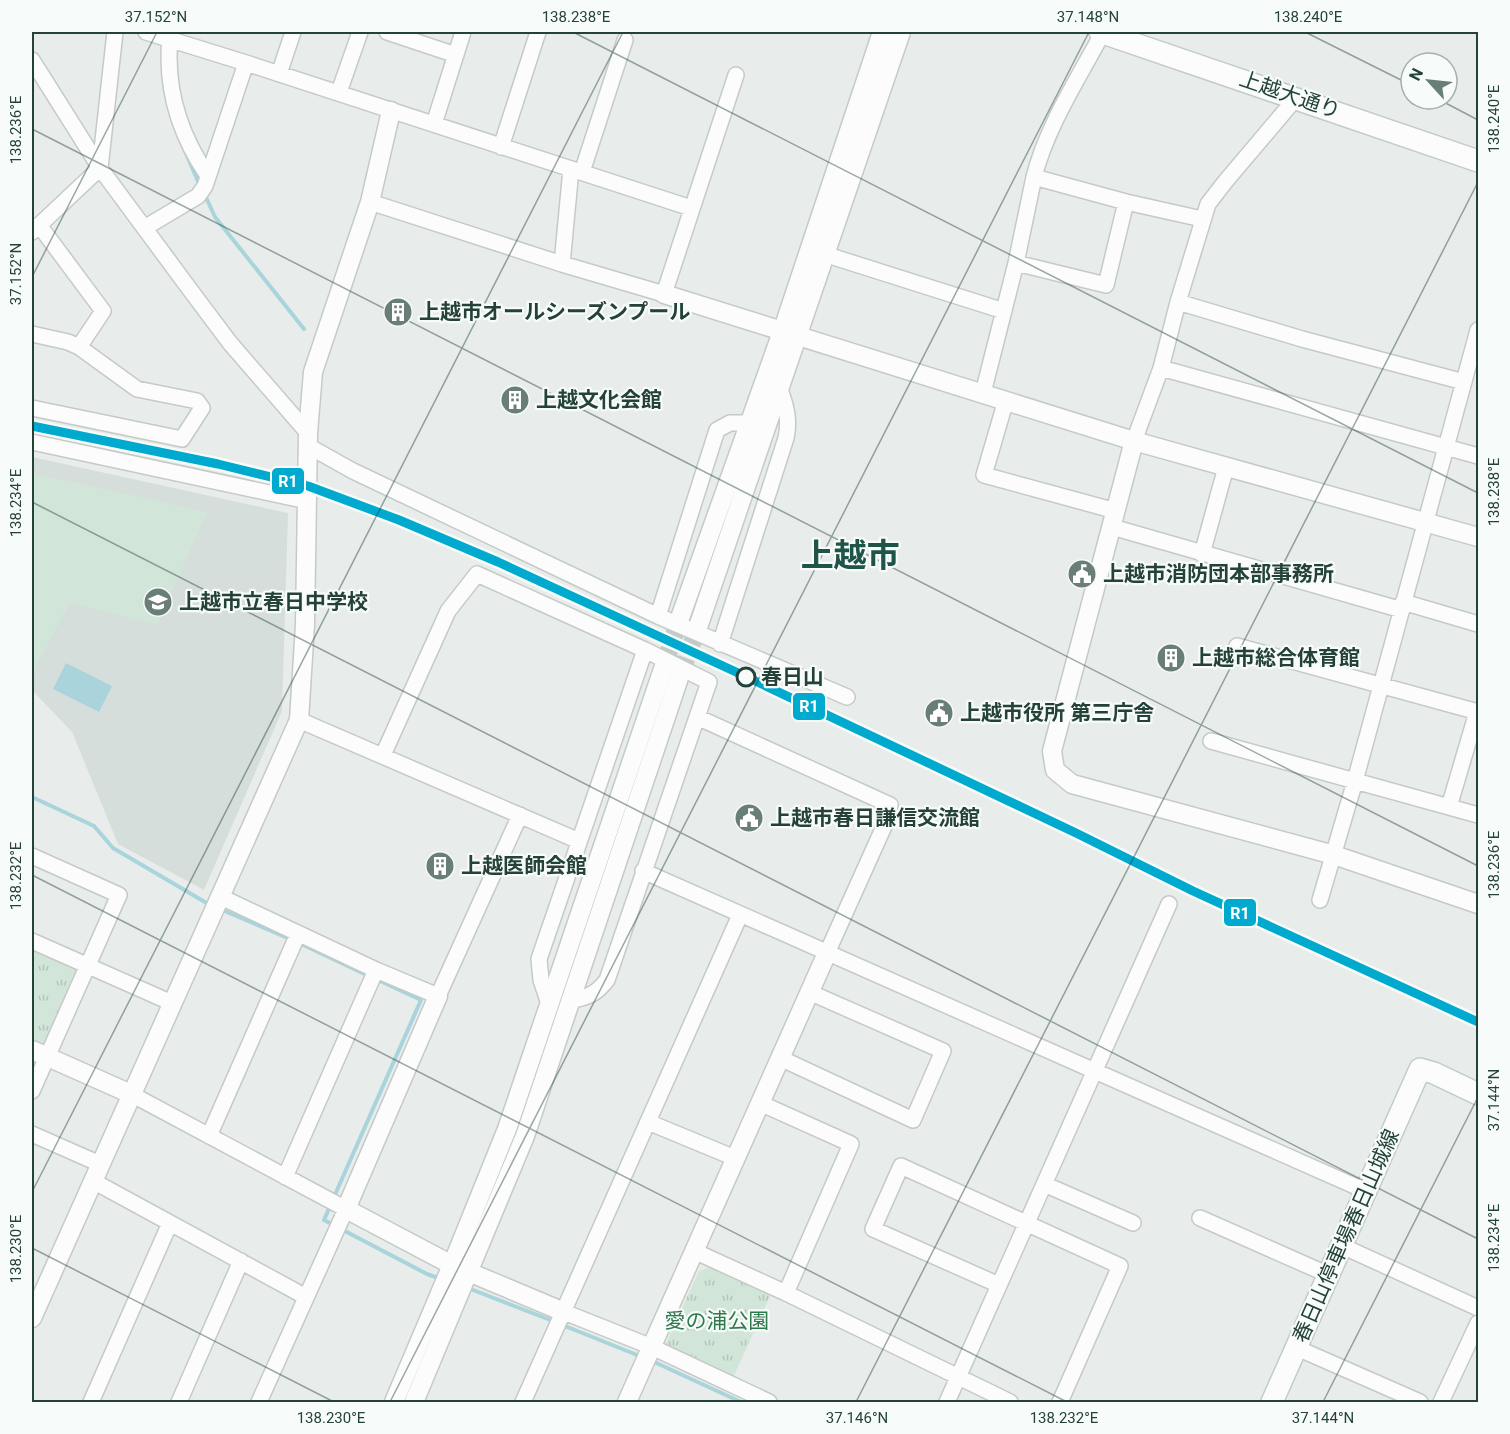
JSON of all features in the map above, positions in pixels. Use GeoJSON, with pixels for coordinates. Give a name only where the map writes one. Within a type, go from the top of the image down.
{"type":"FeatureCollection","features":[{"type":"Feature","properties":{"kind":"main road","name":"上越大通り"},"geometry":{"type":"LineString","coordinates":[[1101,32],[1479,161]]}},
{"type":"Feature","properties":{"kind":"main road","name":"春日山停車場春日山城線"},"geometry":{"type":"LineString","coordinates":[[1272,1402],[1420,1069],[1479,1094]]}},
{"type":"Feature","properties":{"kind":"street"},"geometry":{"type":"LineString","coordinates":[[79,346],[103,311],[35,228],[100,168],[116,32]]}},
{"type":"Feature","properties":{"kind":"street"},"geometry":{"type":"LineString","coordinates":[[146,32],[339,92],[691,208]]}},
{"type":"Feature","properties":{"kind":"street"},"geometry":{"type":"LineString","coordinates":[[279,74],[293,32]]}},
{"type":"Feature","properties":{"kind":"street"},"geometry":{"type":"LineString","coordinates":[[339,92],[360,32]]}},
{"type":"Feature","properties":{"kind":"street"},"geometry":{"type":"LineString","coordinates":[[387,32],[456,55]]}},
{"type":"Feature","properties":{"kind":"street"},"geometry":{"type":"LineString","coordinates":[[434,124],[463,32]]}},
{"type":"Feature","properties":{"kind":"street"},"geometry":{"type":"LineString","coordinates":[[501,147],[538,32]]}},
{"type":"Feature","properties":{"kind":"street"},"geometry":{"type":"LineString","coordinates":[[698,627],[779,387],[789,334],[882,32]]}},
{"type":"Feature","properties":{"kind":"street"},"geometry":{"type":"LineString","coordinates":[[680,618],[749,423],[824,254],[901,32]]}},
{"type":"Feature","properties":{"kind":"street"},"geometry":{"type":"LineString","coordinates":[[983,393],[1016,263],[1039,155],[1101,32]]}},
{"type":"Feature","properties":{"kind":"street"},"geometry":{"type":"LineString","coordinates":[[170,39],[168,59],[177,115],[189,147],[208,176]]}},
{"type":"Feature","properties":{"kind":"street"},"geometry":{"type":"LineString","coordinates":[[562,264],[576,170],[625,40]]}},
{"type":"Feature","properties":{"kind":"street"},"geometry":{"type":"LineString","coordinates":[[32,60],[100,168],[230,343],[309,440],[353,471],[658,616],[847,697]]}},
{"type":"Feature","properties":{"kind":"street"},"geometry":{"type":"LineString","coordinates":[[146,227],[198,196],[208,176],[246,63]]}},
{"type":"Feature","properties":{"kind":"street"},"geometry":{"type":"LineString","coordinates":[[664,294],[736,75]]}},
{"type":"Feature","properties":{"kind":"street"},"geometry":{"type":"LineString","coordinates":[[1296,98],[1225,182],[1208,204],[1202,219],[1161,368],[1134,441],[1052,751],[1055,770],[1072,784],[1334,855],[1479,904]]}},
{"type":"Feature","properties":{"kind":"street"},"geometry":{"type":"LineString","coordinates":[[33,1312],[299,720],[305,625],[307,501],[313,372],[370,202],[391,111]]}},
{"type":"Feature","properties":{"kind":"street"},"geometry":{"type":"LineString","coordinates":[[1034,177],[1126,202],[1202,219]]}},
{"type":"Feature","properties":{"kind":"street"},"geometry":{"type":"LineString","coordinates":[[370,202],[562,264],[1134,441],[1479,537]]}},
{"type":"Feature","properties":{"kind":"street"},"geometry":{"type":"LineString","coordinates":[[1016,263],[1106,285],[1126,202]]}},
{"type":"Feature","properties":{"kind":"street"},"geometry":{"type":"LineString","coordinates":[[824,254],[1004,311]]}},
{"type":"Feature","properties":{"kind":"street"},"geometry":{"type":"LineString","coordinates":[[1178,302],[1302,339],[1470,376]]}},
{"type":"Feature","properties":{"kind":"street"},"geometry":{"type":"LineString","coordinates":[[1320,900],[1425,523],[1470,376],[1479,330]]}},
{"type":"Feature","properties":{"kind":"street"},"geometry":{"type":"LineString","coordinates":[[32,334],[79,346],[137,389],[197,401],[202,408],[182,439],[32,408]]}},
{"type":"Feature","properties":{"kind":"street"},"geometry":{"type":"LineString","coordinates":[[1161,368],[1479,456]]}},
{"type":"Feature","properties":{"kind":"street"},"geometry":{"type":"LineString","coordinates":[[720,644],[789,426],[779,387]]}},
{"type":"Feature","properties":{"kind":"street"},"geometry":{"type":"LineString","coordinates":[[1006,400],[984,475],[1114,519],[1202,554],[1479,624]]}},
{"type":"Feature","properties":{"kind":"street"},"geometry":{"type":"LineString","coordinates":[[658,616],[717,430],[730,423],[749,423]]}},
{"type":"Feature","properties":{"kind":"street"},"geometry":{"type":"LineString","coordinates":[[32,442],[307,501]]}},
{"type":"Feature","properties":{"kind":"street"},"geometry":{"type":"LineString","coordinates":[[1202,554],[1226,467]]}},
{"type":"Feature","properties":{"kind":"street"},"geometry":{"type":"LineString","coordinates":[[383,755],[448,611],[477,574],[645,650],[709,682],[608,980],[600,990],[589,997],[573,1000]]}},
{"type":"Feature","properties":{"kind":"street"},"geometry":{"type":"LineString","coordinates":[[1237,646],[1478,712],[1449,807]]}},
{"type":"Feature","properties":{"kind":"street"},"geometry":{"type":"LineString","coordinates":[[549,1004],[541,980],[539,959],[645,650]]}},
{"type":"Feature","properties":{"kind":"street"},"geometry":{"type":"LineString","coordinates":[[414,1402],[664,666]]}},
{"type":"Feature","properties":{"kind":"street"},"geometry":{"type":"LineString","coordinates":[[394,1402],[525,1136],[573,1000],[680,675]]}},
{"type":"Feature","properties":{"kind":"street"},"geometry":{"type":"LineString","coordinates":[[627,1402],[886,822],[890,805],[698,717]]}},
{"type":"Feature","properties":{"kind":"street"},"geometry":{"type":"LineString","coordinates":[[299,720],[579,841]]}},
{"type":"Feature","properties":{"kind":"street"},"geometry":{"type":"LineString","coordinates":[[1211,741],[1479,815]]}},
{"type":"Feature","properties":{"kind":"street"},"geometry":{"type":"LineString","coordinates":[[259,1402],[520,815]]}},
{"type":"Feature","properties":{"kind":"street"},"geometry":{"type":"LineString","coordinates":[[32,856],[119,895],[87,965],[39,1054],[32,1091]]}},
{"type":"Feature","properties":{"kind":"street"},"geometry":{"type":"LineString","coordinates":[[643,872],[1366,1191]]}},
{"type":"Feature","properties":{"kind":"street"},"geometry":{"type":"LineString","coordinates":[[221,897],[376,970],[438,996]]}},
{"type":"Feature","properties":{"kind":"street"},"geometry":{"type":"LineString","coordinates":[[947,1402],[1169,904]]}},
{"type":"Feature","properties":{"kind":"street"},"geometry":{"type":"LineString","coordinates":[[523,1402],[740,915]]}},
{"type":"Feature","properties":{"kind":"street"},"geometry":{"type":"LineString","coordinates":[[209,1136],[298,934]]}},
{"type":"Feature","properties":{"kind":"street"},"geometry":{"type":"LineString","coordinates":[[32,941],[172,1003]]}},
{"type":"Feature","properties":{"kind":"street"},"geometry":{"type":"LineString","coordinates":[[285,1177],[376,970]]}},
{"type":"Feature","properties":{"kind":"street"},"geometry":{"type":"LineString","coordinates":[[780,1058],[913,1120],[943,1051],[809,992]]}},
{"type":"Feature","properties":{"kind":"street"},"geometry":{"type":"LineString","coordinates":[[39,1054],[131,1094],[460,1269],[652,1347],[769,1402]]}},
{"type":"Feature","properties":{"kind":"street"},"geometry":{"type":"LineString","coordinates":[[760,1103],[851,1144],[786,1293]]}},
{"type":"Feature","properties":{"kind":"street"},"geometry":{"type":"LineString","coordinates":[[648,1122],[735,1158]]}},
{"type":"Feature","properties":{"kind":"street"},"geometry":{"type":"LineString","coordinates":[[32,1134],[100,1164]]}},
{"type":"Feature","properties":{"kind":"street"},"geometry":{"type":"LineString","coordinates":[[999,1285],[873,1229],[901,1166],[1120,1266],[1060,1402]]}},
{"type":"Feature","properties":{"kind":"street"},"geometry":{"type":"LineString","coordinates":[[93,1181],[306,1297]]}},
{"type":"Feature","properties":{"kind":"street"},"geometry":{"type":"LineString","coordinates":[[1044,1184],[1133,1223]]}},
{"type":"Feature","properties":{"kind":"street"},"geometry":{"type":"LineString","coordinates":[[1200,1218],[1329,1275]]}},
{"type":"Feature","properties":{"kind":"street"},"geometry":{"type":"LineString","coordinates":[[91,1402],[170,1223]]}},
{"type":"Feature","properties":{"kind":"street"},"geometry":{"type":"LineString","coordinates":[[1342,1246],[1479,1308]]}},
{"type":"Feature","properties":{"kind":"street"},"geometry":{"type":"LineString","coordinates":[[694,1251],[1010,1402]]}},
{"type":"Feature","properties":{"kind":"street"},"geometry":{"type":"LineString","coordinates":[[178,1402],[241,1261]]}},
{"type":"Feature","properties":{"kind":"street"},"geometry":{"type":"LineString","coordinates":[[1441,1402],[1479,1323]]}},
{"type":"Feature","properties":{"kind":"street"},"geometry":{"type":"LineString","coordinates":[[1297,1348],[1419,1402]]}},
{"type":"Feature","properties":{"kind":"shaded area","name":"上越市立春日中学校"},"geometry":{"type":"Polygon","coordinates":[[[32,457],[288,513],[282,711],[204,890],[118,844],[72,732],[32,690],[32,457]]]}},
{"type":"Feature","properties":{"kind":"green space"},"geometry":{"type":"Polygon","coordinates":[[[32,473],[207,512],[157,625],[70,603],[33,671],[32,669],[32,473]]]}},
{"type":"Feature","properties":{"kind":"green space"},"geometry":{"type":"Polygon","coordinates":[[[32,948],[78,969],[43,1050],[32,1045],[32,948]]]}},
{"type":"Feature","properties":{"kind":"green space","name":"愛の浦公園"},"geometry":{"type":"Polygon","coordinates":[[[710,1267],[771,1294],[732,1380],[664,1348],[699,1271],[710,1267]]]}},
{"type":"Feature","properties":{"kind":"water"},"geometry":{"type":"Polygon","coordinates":[[[66,663],[112,686],[99,712],[53,689],[66,663]]]}},
{"type":"Feature","properties":{"kind":"waterway"},"geometry":{"type":"LineString","coordinates":[[183,146],[200,186]]}},
{"type":"Feature","properties":{"kind":"waterway"},"geometry":{"type":"LineString","coordinates":[[205,195],[215,217],[304,329]]}},
{"type":"Feature","properties":{"kind":"waterway"},"geometry":{"type":"LineString","coordinates":[[32,797],[94,826],[113,848],[210,905]]}},
{"type":"Feature","properties":{"kind":"waterway"},"geometry":{"type":"LineString","coordinates":[[220,909],[290,939]]}},
{"type":"Feature","properties":{"kind":"waterway"},"geometry":{"type":"LineString","coordinates":[[297,942],[369,976]]}},
{"type":"Feature","properties":{"kind":"waterway"},"geometry":{"type":"LineString","coordinates":[[334,1197],[421,1000],[376,979]]}},
{"type":"Feature","properties":{"kind":"waterway"},"geometry":{"type":"LineString","coordinates":[[331,1204],[324,1220],[334,1225]]}},
{"type":"Feature","properties":{"kind":"waterway"},"geometry":{"type":"LineString","coordinates":[[341,1229],[441,1279]]}},
{"type":"Feature","properties":{"kind":"waterway"},"geometry":{"type":"LineString","coordinates":[[468,1288],[553,1321]]}},
{"type":"Feature","properties":{"kind":"waterway"},"geometry":{"type":"LineString","coordinates":[[560,1324],[642,1357]]}},
{"type":"Feature","properties":{"kind":"waterway"},"geometry":{"type":"LineString","coordinates":[[652,1361],[741,1402]]}},
{"type":"Feature","properties":{"kind":"tunnel"},"geometry":{"type":"LineString","coordinates":[[664,666],[680,618]]}},
{"type":"Feature","properties":{"kind":"tunnel"},"geometry":{"type":"LineString","coordinates":[[680,675],[698,627]]}},
{"type":"Feature","properties":{"kind":"transit line","name":"R1"},"geometry":{"type":"LineString","coordinates":[[32,426],[218,464],[308,486],[399,520],[498,562],[749,678],[1193,891],[1478,1022]]}},
{"type":"Feature","properties":{"kind":"place","name":"上越市オールシーズンプール"},"geometry":{"type":"Point","coordinates":[398,312]}},
{"type":"Feature","properties":{"kind":"place","name":"上越文化会館"},"geometry":{"type":"Point","coordinates":[515,400]}},
{"type":"Feature","properties":{"kind":"place","name":"上越市消防団本部事務所"},"geometry":{"type":"Point","coordinates":[1082,574]}},
{"type":"Feature","properties":{"kind":"place","name":"上越市立春日中学校"},"geometry":{"type":"Point","coordinates":[158,602]}},
{"type":"Feature","properties":{"kind":"place","name":"上越市総合体育館"},"geometry":{"type":"Point","coordinates":[1171,658]}},
{"type":"Feature","properties":{"kind":"place","name":"春日山"},"geometry":{"type":"Point","coordinates":[746,677]}},
{"type":"Feature","properties":{"kind":"place","name":"上越市役所 第三庁舎"},"geometry":{"type":"Point","coordinates":[939,713]}},
{"type":"Feature","properties":{"kind":"place","name":"上越市春日謙信交流館"},"geometry":{"type":"Point","coordinates":[749,818]}},
{"type":"Feature","properties":{"kind":"place","name":"上越医師会館"},"geometry":{"type":"Point","coordinates":[440,866]}},
{"type":"Feature","properties":{"kind":"district","name":"上越市"},"geometry":{"type":"Point","coordinates":[850,555]}}]}
